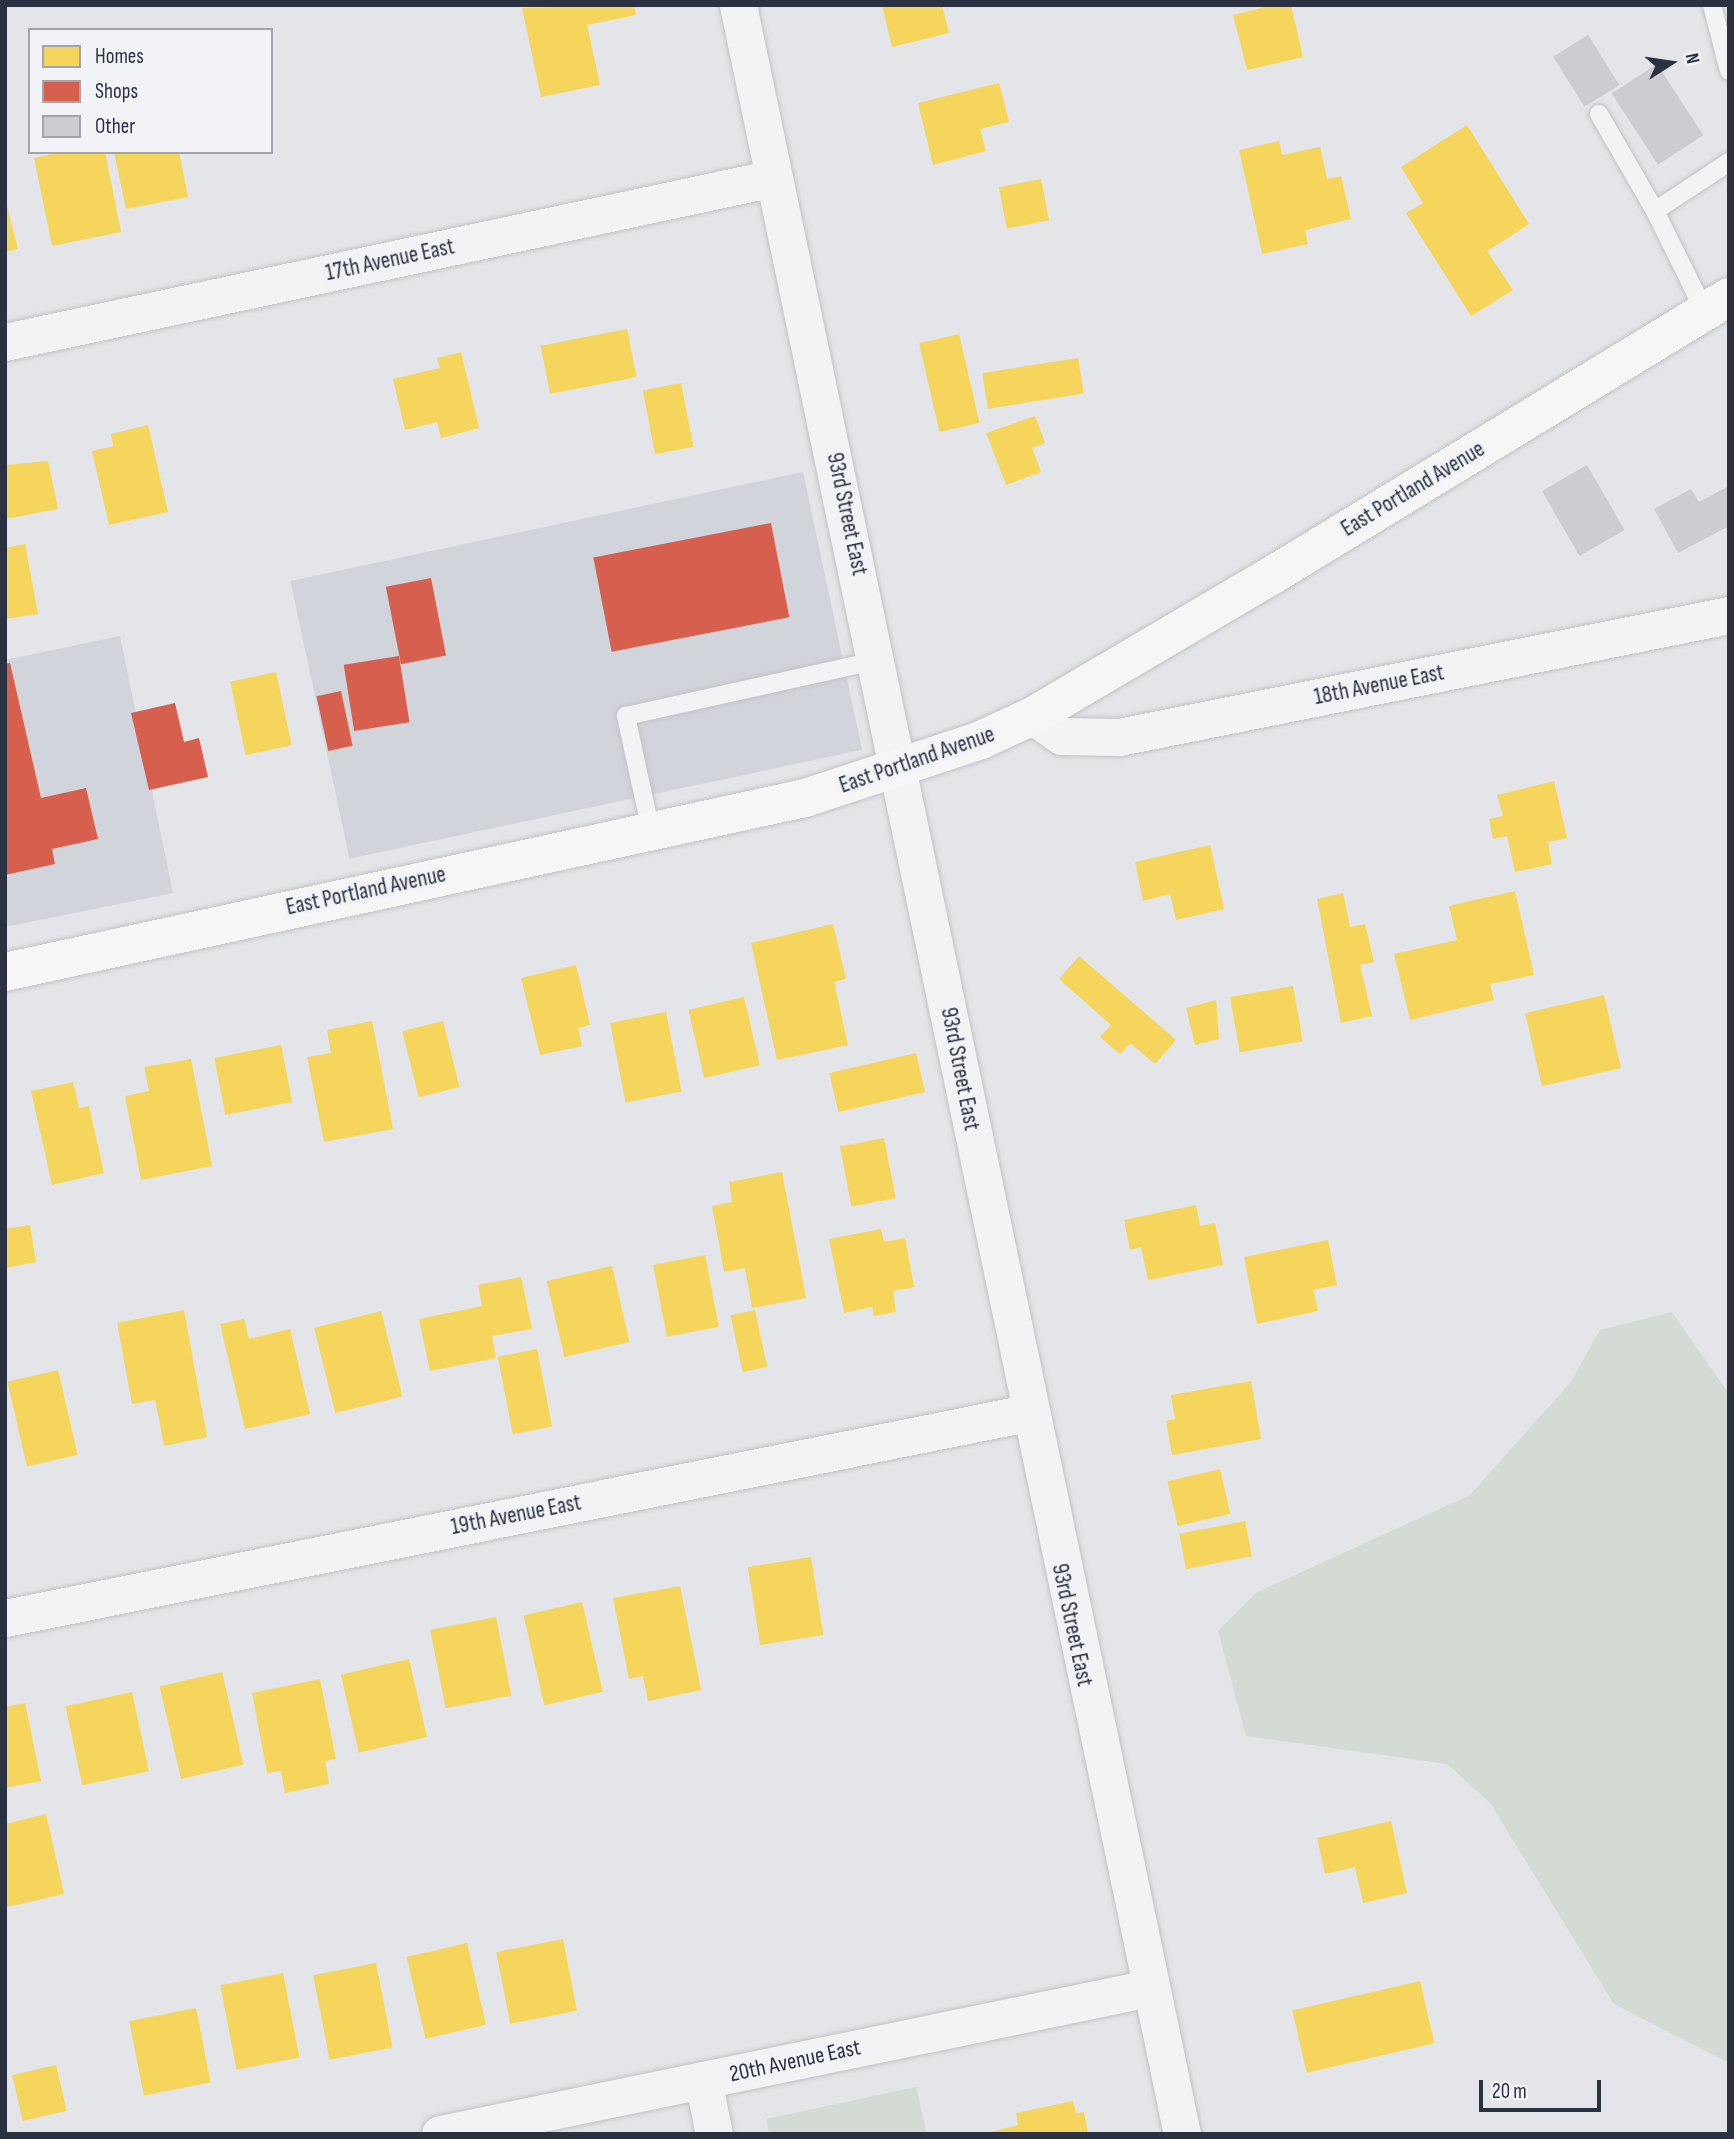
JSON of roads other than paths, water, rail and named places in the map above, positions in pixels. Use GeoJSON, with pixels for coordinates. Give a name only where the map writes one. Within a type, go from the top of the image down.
{"type":"FeatureCollection","features":[{"type":"Feature","properties":{"kind":"main road","name":"East Portland Avenue"},"geometry":{"type":"LineString","coordinates":[[5,972],[651,831],[902,770],[1033,716],[1717,304]]}},
{"type":"Feature","properties":{"kind":"street","name":"93rd Street East"},"geometry":{"type":"LineString","coordinates":[[738,5],[902,770],[1027,1413],[1182,2134]]}},
{"type":"Feature","properties":{"kind":"street","name":"17th Avenue East"},"geometry":{"type":"LineString","coordinates":[[5,342],[774,178]]}},
{"type":"Feature","properties":{"kind":"street","name":"18th Avenue East"},"geometry":{"type":"LineString","coordinates":[[1033,716],[1062,736],[1119,737],[1729,615]]}},
{"type":"Feature","properties":{"kind":"street","name":"19th Avenue East"},"geometry":{"type":"LineString","coordinates":[[5,1618],[1027,1413]]}},
{"type":"Feature","properties":{"kind":"street","name":"20th Avenue East"},"geometry":{"type":"LineString","coordinates":[[440,2134],[1150,1988]]}},
{"type":"Feature","properties":{"kind":"street"},"geometry":{"type":"LineString","coordinates":[[703,2080],[714,2134]]}},
{"type":"Feature","properties":{"kind":"lane"},"geometry":{"type":"LineString","coordinates":[[1712,5],[1729,71]]}},
{"type":"Feature","properties":{"kind":"lane"},"geometry":{"type":"LineString","coordinates":[[1599,114],[1655,211],[1717,304]]}},
{"type":"Feature","properties":{"kind":"lane"},"geometry":{"type":"LineString","coordinates":[[1655,211],[1729,162]]}},
{"type":"Feature","properties":{"kind":"lane"},"geometry":{"type":"LineString","coordinates":[[651,831],[626,716],[878,660]]}}]}
